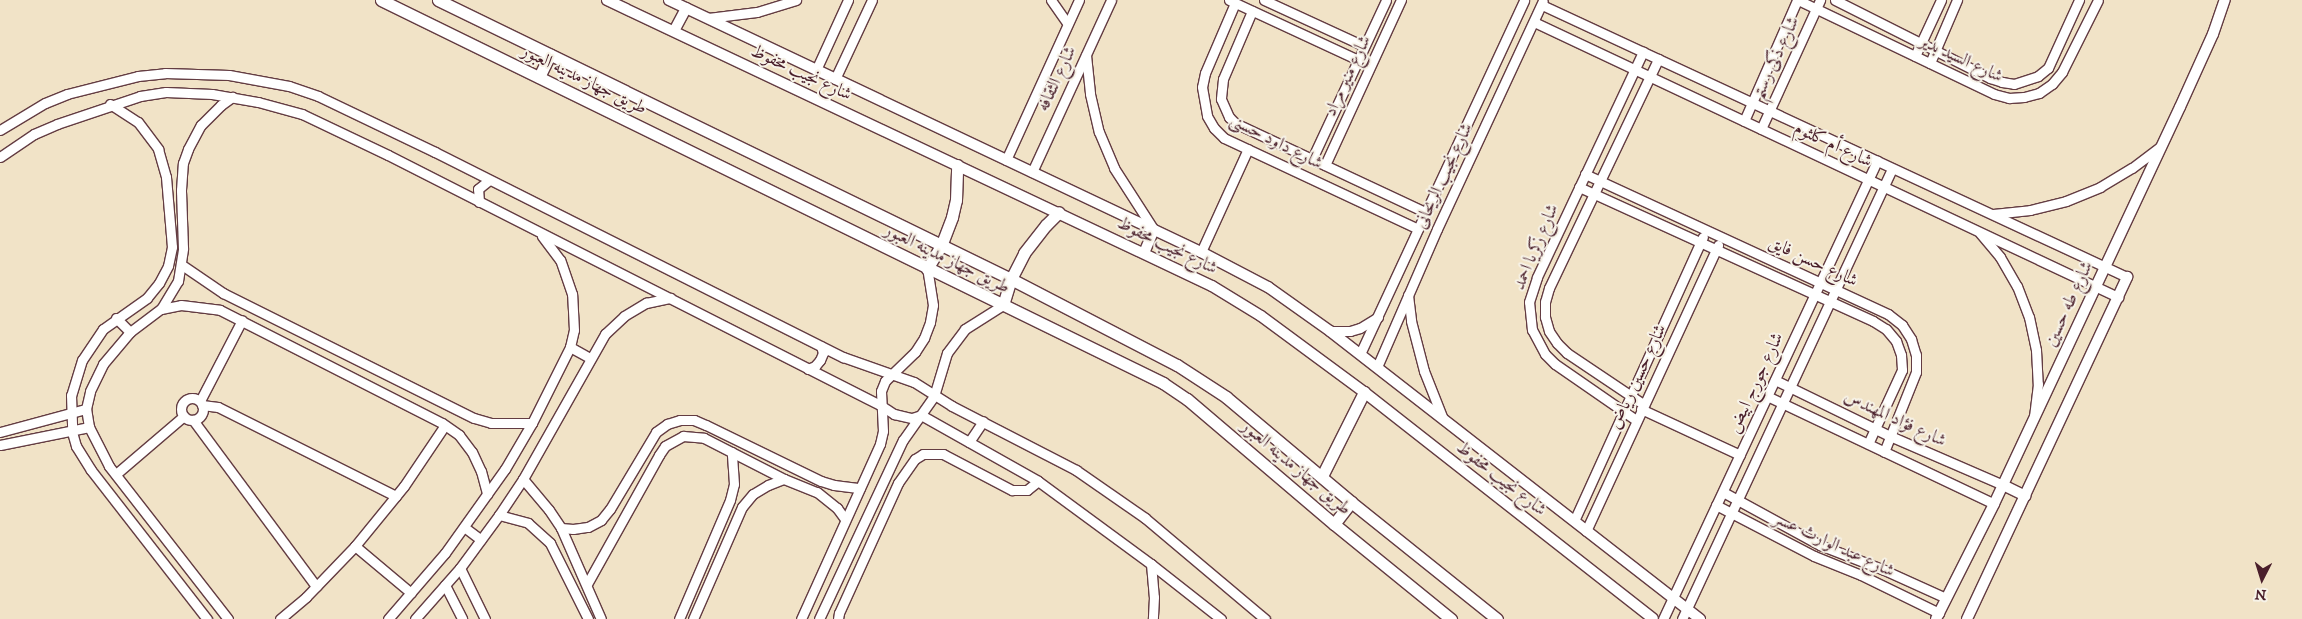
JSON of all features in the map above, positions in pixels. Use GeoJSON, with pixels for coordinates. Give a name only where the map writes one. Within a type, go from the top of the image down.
{"type":"FeatureCollection","features":[{"type":"Feature","properties":{"kind":"main road","name":"طريق جهاز مدينه العبور"},"geometry":{"type":"LineString","coordinates":[[382,0],[927,269],[1163,383],[1188,399],[1334,524],[1451,619]]}},
{"type":"Feature","properties":{"kind":"main road","name":"طريق جهاز مدينه العبور"},"geometry":{"type":"LineString","coordinates":[[438,0],[1011,279],[1201,380],[1322,476],[1351,502],[1496,619]]}},
{"type":"Feature","properties":{"kind":"main road"},"geometry":{"type":"LineString","coordinates":[[539,77],[550,54]]}},
{"type":"Feature","properties":{"kind":"main road"},"geometry":{"type":"LineString","coordinates":[[927,269],[941,246],[952,217],[956,200],[957,165]]}},
{"type":"Feature","properties":{"kind":"main road"},"geometry":{"type":"LineString","coordinates":[[1003,305],[1011,279],[1034,238],[1059,212]]}},
{"type":"Feature","properties":{"kind":"main road"},"geometry":{"type":"LineString","coordinates":[[1322,476],[1364,392]]}},
{"type":"Feature","properties":{"kind":"main road"},"geometry":{"type":"LineString","coordinates":[[1334,524],[1351,502]]}},
{"type":"Feature","properties":{"kind":"street","name":"شارع نجيب محفوظ"},"geometry":{"type":"LineString","coordinates":[[608,0],[1212,286],[1261,316],[1364,392],[1653,619]]}},
{"type":"Feature","properties":{"kind":"street","name":"شارع نجيب محفوظ"},"geometry":{"type":"LineString","coordinates":[[669,0],[1201,252],[1268,287],[1377,367],[1700,619]]}},
{"type":"Feature","properties":{"kind":"street"},"geometry":{"type":"LineString","coordinates":[[708,18],[757,12],[796,0]]}},
{"type":"Feature","properties":{"kind":"street"},"geometry":{"type":"LineString","coordinates":[[816,70],[848,0]]}},
{"type":"Feature","properties":{"kind":"street"},"geometry":{"type":"LineString","coordinates":[[835,78],[872,0]]}},
{"type":"Feature","properties":{"kind":"street"},"geometry":{"type":"LineString","coordinates":[[1051,0],[1068,24]]}},
{"type":"Feature","properties":{"kind":"street","name":"شارع الثقافه"},"geometry":{"type":"LineString","coordinates":[[1006,160],[1079,0]]}},
{"type":"Feature","properties":{"kind":"street","name":"شارع الثقافه"},"geometry":{"type":"LineString","coordinates":[[1032,172],[1111,0]]}},
{"type":"Feature","properties":{"kind":"street"},"geometry":{"type":"LineString","coordinates":[[1264,0],[1364,46]]}},
{"type":"Feature","properties":{"kind":"street","name":"شارع منير مراد"},"geometry":{"type":"LineString","coordinates":[[1312,159],[1386,0]]}},
{"type":"Feature","properties":{"kind":"street","name":"شارع منير مراد"},"geometry":{"type":"LineString","coordinates":[[1325,165],[1401,0]]}},
{"type":"Feature","properties":{"kind":"street","name":"شارع نجيب الريحانى"},"geometry":{"type":"LineString","coordinates":[[1360,354],[1524,0]]}},
{"type":"Feature","properties":{"kind":"street","name":"شارع السيد بدير"},"geometry":{"type":"LineString","coordinates":[[1798,0],[1818,4],[1915,56],[1994,94],[2009,98],[2024,97],[2039,92],[2052,84],[2062,72],[2098,0]]}},
{"type":"Feature","properties":{"kind":"street","name":"شارع ذكى رستم"},"geometry":{"type":"LineString","coordinates":[[1744,121],[1798,0]]}},
{"type":"Feature","properties":{"kind":"street","name":"شارع السيد بدير"},"geometry":{"type":"LineString","coordinates":[[1835,0],[2002,82],[2027,82],[2048,68],[2079,0]]}},
{"type":"Feature","properties":{"kind":"street"},"geometry":{"type":"LineString","coordinates":[[1915,56],[1941,0]]}},
{"type":"Feature","properties":{"kind":"street"},"geometry":{"type":"LineString","coordinates":[[1930,63],[1957,0]]}},
{"type":"Feature","properties":{"kind":"street","name":"شارع طه حسين"},"geometry":{"type":"LineString","coordinates":[[1937,616],[1994,504],[2105,267],[2213,34],[2225,0]]}},
{"type":"Feature","properties":{"kind":"street"},"geometry":{"type":"LineString","coordinates":[[1232,2],[1358,60]]}},
{"type":"Feature","properties":{"kind":"street","name":"شارع داود حسنى"},"geometry":{"type":"LineString","coordinates":[[1232,2],[1205,73],[1202,87],[1203,102],[1207,116],[1214,128],[1224,138],[1418,229]]}},
{"type":"Feature","properties":{"kind":"street","name":"شارع نجيب الريحانى"},"geometry":{"type":"LineString","coordinates":[[1377,367],[1475,147],[1543,2]]}},
{"type":"Feature","properties":{"kind":"street","name":"شارع أم كلثوم"},"geometry":{"type":"LineString","coordinates":[[1543,2],[1643,52],[2127,277]]}},
{"type":"Feature","properties":{"kind":"street","name":"شارع ذكى رستم"},"geometry":{"type":"LineString","coordinates":[[1761,129],[1818,4]]}},
{"type":"Feature","properties":{"kind":"street"},"geometry":{"type":"LineString","coordinates":[[674,31],[686,8]]}},
{"type":"Feature","properties":{"kind":"street","name":"شارع داود حسنى"},"geometry":{"type":"LineString","coordinates":[[1252,11],[1223,79],[1221,99],[1224,108],[1235,123],[1425,212]]}},
{"type":"Feature","properties":{"kind":"street","name":"شارع أم كلثوم"},"geometry":{"type":"LineString","coordinates":[[1534,22],[2118,297]]}},
{"type":"Feature","properties":{"kind":"street","name":"شارع زكريا احمد"},"geometry":{"type":"LineString","coordinates":[[1636,420],[1555,364],[1545,354],[1532,330],[1530,309],[1532,289],[1643,52]]}},
{"type":"Feature","properties":{"kind":"street"},"geometry":{"type":"LineString","coordinates":[[1086,54],[1090,94],[1099,132],[1114,168],[1154,230],[1144,253]]}},
{"type":"Feature","properties":{"kind":"street","name":"شارع زكريا احمد"},"geometry":{"type":"LineString","coordinates":[[1658,59],[1549,288],[1545,302],[1545,316],[1553,337],[1567,353],[1630,395],[1642,407],[1740,455]]}},
{"type":"Feature","properties":{"kind":"street"},"geometry":{"type":"LineString","coordinates":[[0,130],[44,103],[67,94],[114,80],[165,73],[230,75],[280,84],[318,96],[858,364],[914,382],[934,396],[1076,470],[1192,556],[1265,619]]}},
{"type":"Feature","properties":{"kind":"street"},"geometry":{"type":"LineString","coordinates":[[0,157],[34,134],[110,104],[140,96],[166,92],[232,97],[302,114],[345,133],[902,417],[921,415],[1038,481],[1152,564],[1221,619]]}},
{"type":"Feature","properties":{"kind":"street"},"geometry":{"type":"LineString","coordinates":[[228,619],[116,474],[95,442],[89,427],[86,409],[90,392],[103,364],[130,332],[161,309],[178,281],[182,265],[181,176],[188,149],[201,125],[210,114],[232,97]]}},
{"type":"Feature","properties":{"kind":"street"},"geometry":{"type":"LineString","coordinates":[[110,104],[138,122],[158,149],[166,177],[172,247],[168,266],[160,284],[147,298],[102,329],[82,360],[73,386],[70,413],[72,432],[76,446],[91,470],[207,619]]}},
{"type":"Feature","properties":{"kind":"street"},"geometry":{"type":"LineString","coordinates":[[1261,155],[1268,138]]}},
{"type":"Feature","properties":{"kind":"street"},"geometry":{"type":"LineString","coordinates":[[1460,139],[1475,147]]}},
{"type":"Feature","properties":{"kind":"street"},"geometry":{"type":"LineString","coordinates":[[1993,214],[2030,210],[2066,201],[2116,178],[2161,146]]}},
{"type":"Feature","properties":{"kind":"street"},"geometry":{"type":"LineString","coordinates":[[1201,252],[1248,149]]}},
{"type":"Feature","properties":{"kind":"street","name":"شارع جورج ابيض"},"geometry":{"type":"LineString","coordinates":[[1663,619],[1877,161]]}},
{"type":"Feature","properties":{"kind":"street","name":"شارع جورج ابيض"},"geometry":{"type":"LineString","coordinates":[[1682,619],[1892,168]]}},
{"type":"Feature","properties":{"kind":"street","name":"شارع حسن فايق"},"geometry":{"type":"LineString","coordinates":[[1585,174],[1888,314],[1902,325],[1911,339],[1916,355],[1916,372],[1884,452]]}},
{"type":"Feature","properties":{"kind":"street"},"geometry":{"type":"LineString","coordinates":[[478,202],[478,189],[489,180]]}},
{"type":"Feature","properties":{"kind":"street","name":"شارع حسن فايق"},"geometry":{"type":"LineString","coordinates":[[1579,187],[1815,294],[1886,329],[1896,341],[1901,355],[1902,370],[1868,444]]}},
{"type":"Feature","properties":{"kind":"street"},"geometry":{"type":"LineString","coordinates":[[171,227],[183,227]]}},
{"type":"Feature","properties":{"kind":"street","name":"شارع حسين رياض"},"geometry":{"type":"LineString","coordinates":[[1574,521],[1706,230]]}},
{"type":"Feature","properties":{"kind":"street"},"geometry":{"type":"LineString","coordinates":[[1979,231],[2000,257],[2017,286],[2029,318],[2036,350],[2038,384],[2034,417]]}},
{"type":"Feature","properties":{"kind":"street"},"geometry":{"type":"LineString","coordinates":[[388,619],[464,527],[487,494],[532,424],[570,347],[574,330],[572,294],[560,260],[539,232]]}},
{"type":"Feature","properties":{"kind":"street","name":"شارع حسين رياض"},"geometry":{"type":"LineString","coordinates":[[1586,530],[1721,237]]}},
{"type":"Feature","properties":{"kind":"street"},"geometry":{"type":"LineString","coordinates":[[182,265],[223,293],[474,418],[491,423],[532,424]]}},
{"type":"Feature","properties":{"kind":"street"},"geometry":{"type":"LineString","coordinates":[[801,619],[880,444],[883,416],[880,405],[881,391],[885,381],[915,352],[924,338],[930,322],[932,305],[927,269]]}},
{"type":"Feature","properties":{"kind":"street"},"geometry":{"type":"LineString","coordinates":[[1967,619],[2127,277]]}},
{"type":"Feature","properties":{"kind":"street"},"geometry":{"type":"LineString","coordinates":[[1408,295],[1416,346],[1432,396],[1443,419]]}},
{"type":"Feature","properties":{"kind":"street"},"geometry":{"type":"LineString","coordinates":[[415,619],[482,540],[523,479],[605,334],[624,316],[646,303],[670,298]]}},
{"type":"Feature","properties":{"kind":"street"},"geometry":{"type":"LineString","coordinates":[[161,309],[180,305],[201,306],[220,310],[445,425],[459,435],[472,452],[481,471],[487,494]]}},
{"type":"Feature","properties":{"kind":"street"},"geometry":{"type":"LineString","coordinates":[[819,619],[900,447],[934,396],[941,367],[955,340],[977,320],[1003,305]]}},
{"type":"Feature","properties":{"kind":"street"},"geometry":{"type":"LineString","coordinates":[[1330,331],[1355,330],[1378,317]]}},
{"type":"Feature","properties":{"kind":"street"},"geometry":{"type":"LineString","coordinates":[[116,318],[130,332]]}},
{"type":"Feature","properties":{"kind":"street"},"geometry":{"type":"LineString","coordinates":[[193,420],[202,415],[201,403],[242,320]]}},
{"type":"Feature","properties":{"kind":"street"},"geometry":{"type":"LineString","coordinates":[[808,369],[815,366],[820,360],[823,353],[821,346]]}},
{"type":"Feature","properties":{"kind":"street"},"geometry":{"type":"LineString","coordinates":[[570,347],[590,358]]}},
{"type":"Feature","properties":{"kind":"street","name":"شارع فؤاد المهندس"},"geometry":{"type":"LineString","coordinates":[[1775,380],[1890,436],[2003,485]]}},
{"type":"Feature","properties":{"kind":"street","name":"شارع فؤاد المهندس"},"geometry":{"type":"LineString","coordinates":[[1767,396],[1994,504]]}},
{"type":"Feature","properties":{"kind":"street"},"geometry":{"type":"LineString","coordinates":[[316,586],[193,420],[184,416],[181,409],[183,402],[193,398],[201,403],[218,407],[396,496]]}},
{"type":"Feature","properties":{"kind":"street"},"geometry":{"type":"LineString","coordinates":[[0,432],[86,409]]}},
{"type":"Feature","properties":{"kind":"street"},"geometry":{"type":"LineString","coordinates":[[116,474],[184,416]]}},
{"type":"Feature","properties":{"kind":"street"},"geometry":{"type":"LineString","coordinates":[[561,528],[588,527],[600,520],[610,509],[656,432],[667,424],[680,420],[694,420],[706,425],[821,481],[834,485],[860,488]]}},
{"type":"Feature","properties":{"kind":"street"},"geometry":{"type":"LineString","coordinates":[[969,442],[983,421]]}},
{"type":"Feature","properties":{"kind":"street"},"geometry":{"type":"LineString","coordinates":[[280,619],[355,546],[396,496],[445,425]]}},
{"type":"Feature","properties":{"kind":"street"},"geometry":{"type":"LineString","coordinates":[[0,445],[72,432],[89,427]]}},
{"type":"Feature","properties":{"kind":"street"},"geometry":{"type":"LineString","coordinates":[[587,584],[665,446],[678,438],[694,435],[784,479],[817,492],[837,508],[845,519]]}},
{"type":"Feature","properties":{"kind":"street"},"geometry":{"type":"LineString","coordinates":[[679,619],[730,500],[734,484],[732,452]]}},
{"type":"Feature","properties":{"kind":"street"},"geometry":{"type":"LineString","coordinates":[[838,619],[898,483],[915,459],[923,454],[943,454],[1012,490],[1027,490],[1038,481]]}},
{"type":"Feature","properties":{"kind":"street"},"geometry":{"type":"LineString","coordinates":[[523,479],[549,510],[561,528],[601,619]]}},
{"type":"Feature","properties":{"kind":"street"},"geometry":{"type":"LineString","coordinates":[[693,619],[742,507],[754,494],[768,484],[784,479]]}},
{"type":"Feature","properties":{"kind":"street"},"geometry":{"type":"LineString","coordinates":[[2003,485],[2026,496]]}},
{"type":"Feature","properties":{"kind":"street","name":"شارع عبد الوارث عسر"},"geometry":{"type":"LineString","coordinates":[[1723,492],[1820,545],[1884,570],[1946,598]]}},
{"type":"Feature","properties":{"kind":"street","name":"شارع عبد الوارث عسر"},"geometry":{"type":"LineString","coordinates":[[1716,505],[1814,556],[1861,575],[1937,616]]}},
{"type":"Feature","properties":{"kind":"street"},"geometry":{"type":"LineString","coordinates":[[499,515],[528,523],[550,542],[588,619]]}},
{"type":"Feature","properties":{"kind":"street"},"geometry":{"type":"LineString","coordinates":[[464,527],[482,540]]}},
{"type":"Feature","properties":{"kind":"street"},"geometry":{"type":"LineString","coordinates":[[355,546],[411,593]]}},
{"type":"Feature","properties":{"kind":"street"},"geometry":{"type":"LineString","coordinates":[[1152,564],[1153,619]]}},
{"type":"Feature","properties":{"kind":"street"},"geometry":{"type":"LineString","coordinates":[[460,568],[485,619]]}},
{"type":"Feature","properties":{"kind":"street"},"geometry":{"type":"LineString","coordinates":[[445,585],[462,619]]}}]}
